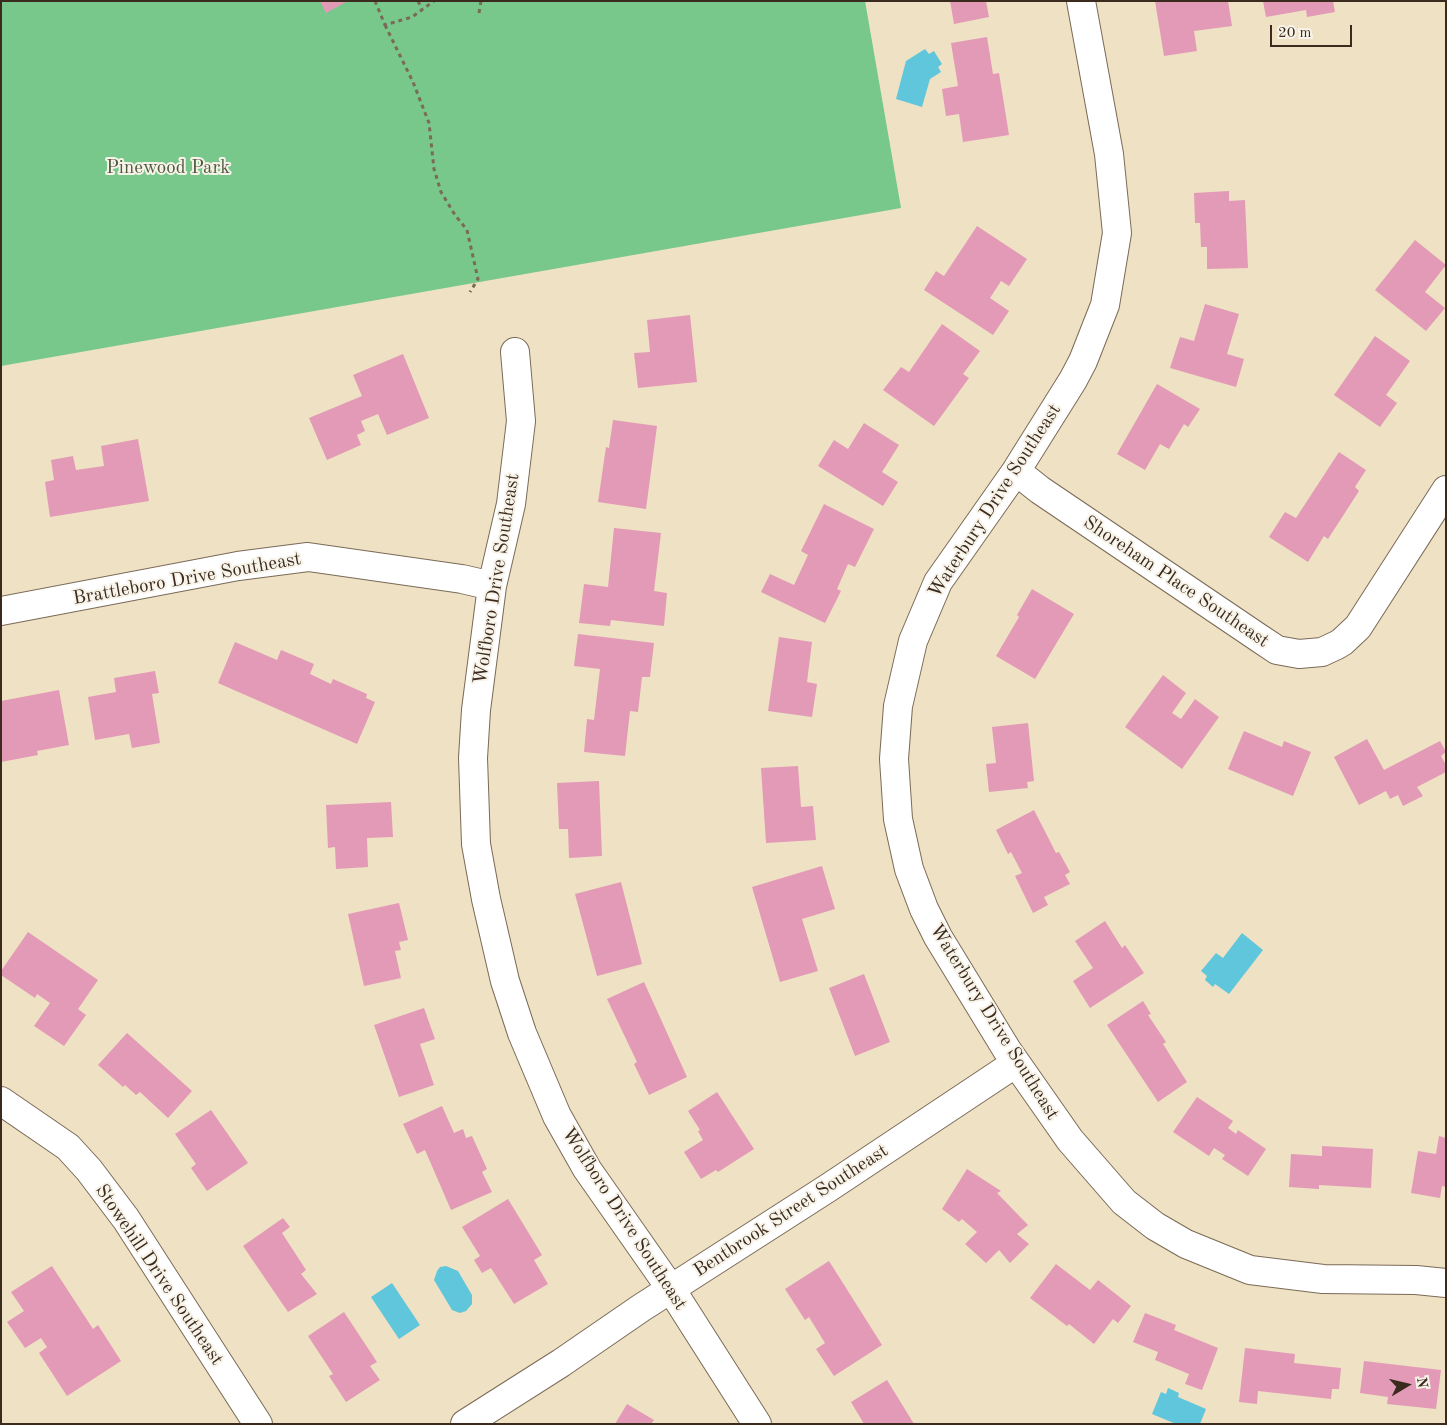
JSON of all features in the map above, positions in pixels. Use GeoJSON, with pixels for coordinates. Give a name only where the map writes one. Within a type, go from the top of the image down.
{"type":"FeatureCollection","features":[{"type":"Feature","properties":{"kind":"street","name":"Waterbury Drive Southeast"},"geometry":{"type":"LineString","coordinates":[[1081,1],[1109,154],[1117,233],[1105,305],[1087,353],[1073,380],[1016,471],[938,582],[913,641],[898,706],[894,759],[898,819],[909,869],[924,909],[956,968],[1016,1063],[1070,1140],[1124,1202],[1155,1226],[1186,1244],[1250,1270],[1323,1279],[1416,1280],[1446,1284]]}},
{"type":"Feature","properties":{"kind":"street","name":"Wolfboro Drive Southeast"},"geometry":{"type":"LineString","coordinates":[[515,352],[520,421],[511,504],[492,586],[476,710],[473,758],[477,851],[486,899],[505,980],[522,1033],[557,1116],[587,1169],[671,1289],[757,1424]]}},
{"type":"Feature","properties":{"kind":"street","name":"Shoreham Place Southeast"},"geometry":{"type":"LineString","coordinates":[[1016,471],[1047,496],[1277,650],[1299,654],[1322,652],[1337,645],[1358,626],[1446,490]]}},
{"type":"Feature","properties":{"kind":"street","name":"Brattleboro Drive Southeast"},"geometry":{"type":"LineString","coordinates":[[1,611],[238,566],[308,557],[462,578],[492,586]]}},
{"type":"Feature","properties":{"kind":"street","name":"Bentbrook Street Southeast"},"geometry":{"type":"LineString","coordinates":[[465,1424],[836,1183],[1016,1063]]}},
{"type":"Feature","properties":{"kind":"street","name":"Stowehill Drive Southeast"},"geometry":{"type":"LineString","coordinates":[[1,1101],[68,1148],[88,1170],[126,1219],[258,1424]]}},
{"type":"Feature","properties":{"kind":"path"},"geometry":{"type":"LineString","coordinates":[[375,1],[413,82],[429,123],[434,169],[441,192],[467,230],[478,279],[470,292]]}},
{"type":"Feature","properties":{"kind":"path"},"geometry":{"type":"LineString","coordinates":[[418,1],[422,9]]}},
{"type":"Feature","properties":{"kind":"path"},"geometry":{"type":"LineString","coordinates":[[386,25],[412,16],[434,1]]}},
{"type":"Feature","properties":{"kind":"path"},"geometry":{"type":"LineString","coordinates":[[479,13],[480,1]]}},
{"type":"Feature","properties":{"kind":"green space","name":"Pinewood Park"},"geometry":{"type":"Polygon","coordinates":[[[1,1],[865,1],[901,208],[1,366],[1,1]]]}},
{"type":"Feature","properties":{"kind":"water"},"geometry":{"type":"Polygon","coordinates":[[[925,49],[929,54],[934,51],[942,64],[938,67],[941,72],[930,79],[922,107],[896,99],[906,61],[925,49]]]}},
{"type":"Feature","properties":{"kind":"water"},"geometry":{"type":"Polygon","coordinates":[[[1242,933],[1263,950],[1229,994],[1215,984],[1213,987],[1205,980],[1207,976],[1201,971],[1216,953],[1223,958],[1242,933]]]}},
{"type":"Feature","properties":{"kind":"water"},"geometry":{"type":"Polygon","coordinates":[[[446,1266],[458,1271],[472,1295],[472,1304],[466,1311],[460,1313],[452,1310],[434,1280],[440,1267],[446,1266]]]}},
{"type":"Feature","properties":{"kind":"water"},"geometry":{"type":"Polygon","coordinates":[[[392,1283],[420,1325],[399,1339],[371,1297],[392,1283]]]}},
{"type":"Feature","properties":{"kind":"water"},"geometry":{"type":"Polygon","coordinates":[[[1168,1388],[1179,1393],[1178,1397],[1206,1409],[1200,1424],[1176,1424],[1152,1414],[1161,1392],[1166,1394],[1168,1388]]]}},
{"type":"Feature","properties":{"kind":"building"},"geometry":{"type":"Polygon","coordinates":[[[320,1],[348,1],[326,13],[320,1]]]}},
{"type":"Feature","properties":{"kind":"building"},"geometry":{"type":"Polygon","coordinates":[[[950,1],[986,1],[989,17],[954,24],[950,1]]]}},
{"type":"Feature","properties":{"kind":"building"},"geometry":{"type":"Polygon","coordinates":[[[1155,1],[1228,1],[1232,26],[1194,31],[1197,51],[1164,56],[1155,1]]]}},
{"type":"Feature","properties":{"kind":"building"},"geometry":{"type":"Polygon","coordinates":[[[1263,1],[1333,1],[1335,12],[1307,17],[1306,10],[1266,17],[1263,1]]]}},
{"type":"Feature","properties":{"kind":"building"},"geometry":{"type":"Polygon","coordinates":[[[987,37],[993,74],[999,73],[1009,135],[963,142],[959,114],[946,116],[942,89],[958,86],[951,43],[987,37]]]}},
{"type":"Feature","properties":{"kind":"building"},"geometry":{"type":"Polygon","coordinates":[[[1229,191],[1229,201],[1245,200],[1248,268],[1207,269],[1207,247],[1201,247],[1200,223],[1195,223],[1194,193],[1229,191]]]}},
{"type":"Feature","properties":{"kind":"building"},"geometry":{"type":"Polygon","coordinates":[[[977,226],[1027,259],[1009,286],[1001,281],[990,298],[1009,311],[993,335],[924,290],[936,271],[944,276],[977,226]]]}},
{"type":"Feature","properties":{"kind":"building"},"geometry":{"type":"Polygon","coordinates":[[[1415,240],[1446,265],[1425,292],[1445,308],[1426,331],[1375,290],[1415,240]]]}},
{"type":"Feature","properties":{"kind":"building"},"geometry":{"type":"Polygon","coordinates":[[[1205,304],[1239,314],[1227,354],[1244,359],[1236,387],[1170,368],[1180,337],[1194,341],[1205,304]]]}},
{"type":"Feature","properties":{"kind":"building"},"geometry":{"type":"Polygon","coordinates":[[[690,315],[697,382],[638,388],[634,353],[650,352],[647,320],[690,315]]]}},
{"type":"Feature","properties":{"kind":"building"},"geometry":{"type":"Polygon","coordinates":[[[942,324],[980,351],[963,374],[969,378],[934,426],[883,390],[901,367],[909,372],[942,324]]]}},
{"type":"Feature","properties":{"kind":"building"},"geometry":{"type":"Polygon","coordinates":[[[1375,336],[1410,361],[1386,395],[1397,403],[1380,427],[1334,395],[1375,336]]]}},
{"type":"Feature","properties":{"kind":"building"},"geometry":{"type":"Polygon","coordinates":[[[403,354],[429,418],[387,435],[378,414],[361,421],[365,431],[357,435],[361,445],[327,460],[309,418],[362,396],[353,375],[403,354]]]}},
{"type":"Feature","properties":{"kind":"building"},"geometry":{"type":"Polygon","coordinates":[[[1157,384],[1200,409],[1188,427],[1184,424],[1169,449],[1160,444],[1145,470],[1117,454],[1157,384]]]}},
{"type":"Feature","properties":{"kind":"building"},"geometry":{"type":"Polygon","coordinates":[[[613,420],[657,426],[646,509],[598,502],[606,447],[609,448],[613,420]]]}},
{"type":"Feature","properties":{"kind":"building"},"geometry":{"type":"Polygon","coordinates":[[[864,423],[899,445],[882,472],[898,482],[883,506],[818,466],[834,440],[848,449],[864,423]]]}},
{"type":"Feature","properties":{"kind":"building"},"geometry":{"type":"Polygon","coordinates":[[[138,439],[149,501],[50,517],[45,482],[54,480],[51,460],[73,456],[76,470],[104,466],[101,446],[138,439]]]}},
{"type":"Feature","properties":{"kind":"building"},"geometry":{"type":"Polygon","coordinates":[[[1339,452],[1366,470],[1355,487],[1359,491],[1328,539],[1324,536],[1308,562],[1269,537],[1285,512],[1296,518],[1339,452]]]}},
{"type":"Feature","properties":{"kind":"building"},"geometry":{"type":"Polygon","coordinates":[[[824,504],[874,529],[855,567],[848,564],[837,589],[841,591],[825,623],[761,592],[770,574],[794,585],[808,555],[801,551],[824,504]]]}},
{"type":"Feature","properties":{"kind":"building"},"geometry":{"type":"Polygon","coordinates":[[[614,528],[661,533],[654,591],[667,593],[664,626],[611,620],[610,626],[579,623],[584,584],[608,587],[614,528]]]}},
{"type":"Feature","properties":{"kind":"building"},"geometry":{"type":"Polygon","coordinates":[[[1032,589],[1074,614],[1035,679],[996,656],[1019,617],[1017,615],[1032,589]]]}},
{"type":"Feature","properties":{"kind":"building"},"geometry":{"type":"Polygon","coordinates":[[[578,634],[654,643],[650,677],[642,677],[638,712],[630,711],[625,756],[584,752],[587,719],[594,720],[600,669],[574,666],[578,634]]]}},
{"type":"Feature","properties":{"kind":"building"},"geometry":{"type":"Polygon","coordinates":[[[779,637],[812,642],[807,682],[817,684],[812,717],[768,711],[779,637]]]}},
{"type":"Feature","properties":{"kind":"building"},"geometry":{"type":"Polygon","coordinates":[[[235,642],[277,660],[281,650],[314,664],[310,674],[331,684],[333,679],[367,694],[366,698],[375,702],[357,744],[218,683],[235,642]]]}},
{"type":"Feature","properties":{"kind":"building"},"geometry":{"type":"Polygon","coordinates":[[[155,671],[159,693],[152,694],[160,743],[132,748],[129,734],[95,740],[88,697],[116,692],[114,678],[155,671]]]}},
{"type":"Feature","properties":{"kind":"building"},"geometry":{"type":"Polygon","coordinates":[[[1163,675],[1186,693],[1172,713],[1181,719],[1195,699],[1219,717],[1182,769],[1125,727],[1163,675]]]}},
{"type":"Feature","properties":{"kind":"building"},"geometry":{"type":"Polygon","coordinates":[[[59,690],[69,745],[37,751],[38,755],[1,762],[1,701],[59,690]]]}},
{"type":"Feature","properties":{"kind":"building"},"geometry":{"type":"Polygon","coordinates":[[[1028,723],[1034,781],[1027,782],[1028,788],[989,792],[986,764],[996,763],[992,727],[1028,723]]]}},
{"type":"Feature","properties":{"kind":"building"},"geometry":{"type":"Polygon","coordinates":[[[1244,731],[1282,747],[1284,741],[1311,752],[1293,796],[1228,769],[1244,731]]]}},
{"type":"Feature","properties":{"kind":"building"},"geometry":{"type":"Polygon","coordinates":[[[1367,739],[1384,770],[1440,741],[1446,752],[1441,756],[1446,765],[1446,772],[1417,787],[1423,796],[1403,806],[1398,795],[1390,799],[1386,791],[1359,805],[1334,757],[1367,739]]]}},
{"type":"Feature","properties":{"kind":"building"},"geometry":{"type":"Polygon","coordinates":[[[798,766],[801,807],[813,806],[816,840],[766,843],[761,768],[798,766]]]}},
{"type":"Feature","properties":{"kind":"building"},"geometry":{"type":"Polygon","coordinates":[[[599,781],[602,856],[569,858],[568,829],[559,829],[557,783],[599,781]]]}},
{"type":"Feature","properties":{"kind":"building"},"geometry":{"type":"Polygon","coordinates":[[[391,802],[393,837],[367,838],[368,867],[336,869],[335,847],[328,848],[326,805],[391,802]]]}},
{"type":"Feature","properties":{"kind":"building"},"geometry":{"type":"Polygon","coordinates":[[[1034,810],[1056,853],[1059,852],[1070,872],[1065,875],[1070,884],[1044,897],[1048,905],[1033,913],[1015,876],[1022,873],[1011,852],[1008,854],[996,830],[1034,810]]]}},
{"type":"Feature","properties":{"kind":"building"},"geometry":{"type":"Polygon","coordinates":[[[822,866],[835,909],[802,919],[818,971],[780,982],[752,887],[822,866]]]}},
{"type":"Feature","properties":{"kind":"building"},"geometry":{"type":"Polygon","coordinates":[[[621,882],[642,964],[597,976],[575,894],[621,882]]]}},
{"type":"Feature","properties":{"kind":"building"},"geometry":{"type":"Polygon","coordinates":[[[399,903],[408,940],[399,942],[401,950],[395,951],[401,978],[364,986],[348,914],[399,903]]]}},
{"type":"Feature","properties":{"kind":"building"},"geometry":{"type":"Polygon","coordinates":[[[1105,921],[1122,948],[1125,945],[1144,973],[1090,1008],[1073,981],[1093,968],[1075,941],[1105,921]]]}},
{"type":"Feature","properties":{"kind":"building"},"geometry":{"type":"Polygon","coordinates":[[[28,932],[98,980],[78,1009],[86,1015],[64,1046],[34,1026],[50,1003],[37,994],[35,998],[1,975],[1,971],[28,932]]]}},
{"type":"Feature","properties":{"kind":"building"},"geometry":{"type":"Polygon","coordinates":[[[864,974],[890,1042],[855,1056],[829,988],[864,974]]]}},
{"type":"Feature","properties":{"kind":"building"},"geometry":{"type":"Polygon","coordinates":[[[644,982],[687,1077],[649,1095],[634,1064],[637,1062],[607,999],[644,982]]]}},
{"type":"Feature","properties":{"kind":"building"},"geometry":{"type":"Polygon","coordinates":[[[1143,1001],[1151,1014],[1148,1015],[1166,1042],[1163,1044],[1187,1082],[1158,1102],[1107,1025],[1143,1001]]]}},
{"type":"Feature","properties":{"kind":"building"},"geometry":{"type":"Polygon","coordinates":[[[424,1008],[435,1039],[420,1044],[434,1085],[399,1097],[374,1025],[424,1008]]]}},
{"type":"Feature","properties":{"kind":"building"},"geometry":{"type":"Polygon","coordinates":[[[127,1033],[192,1091],[168,1118],[140,1092],[136,1095],[125,1085],[123,1087],[98,1065],[127,1033]]]}},
{"type":"Feature","properties":{"kind":"building"},"geometry":{"type":"Polygon","coordinates":[[[717,1092],[754,1149],[718,1172],[716,1170],[701,1179],[684,1152],[703,1140],[698,1131],[700,1130],[688,1111],[717,1092]]]}},
{"type":"Feature","properties":{"kind":"building"},"geometry":{"type":"Polygon","coordinates":[[[1197,1097],[1233,1121],[1228,1128],[1236,1134],[1238,1130],[1266,1149],[1248,1176],[1222,1159],[1225,1155],[1214,1148],[1209,1156],[1173,1132],[1197,1097]]]}},
{"type":"Feature","properties":{"kind":"building"},"geometry":{"type":"Polygon","coordinates":[[[442,1106],[454,1133],[463,1129],[466,1138],[472,1136],[487,1169],[482,1172],[492,1192],[451,1210],[425,1150],[417,1154],[403,1124],[442,1106]]]}},
{"type":"Feature","properties":{"kind":"building"},"geometry":{"type":"Polygon","coordinates":[[[211,1110],[248,1163],[207,1191],[191,1168],[196,1164],[175,1134],[211,1110]]]}},
{"type":"Feature","properties":{"kind":"building"},"geometry":{"type":"Polygon","coordinates":[[[1439,1136],[1446,1138],[1446,1187],[1442,1186],[1440,1198],[1411,1193],[1418,1151],[1436,1154],[1439,1136]]]}},
{"type":"Feature","properties":{"kind":"building"},"geometry":{"type":"Polygon","coordinates":[[[1322,1146],[1373,1149],[1371,1188],[1319,1185],[1319,1189],[1289,1187],[1291,1154],[1322,1156],[1322,1146]]]}},
{"type":"Feature","properties":{"kind":"building"},"geometry":{"type":"Polygon","coordinates":[[[967,1169],[1001,1191],[997,1193],[1028,1225],[1017,1234],[1029,1244],[1010,1263],[999,1250],[986,1263],[965,1244],[977,1232],[962,1219],[959,1222],[942,1209],[967,1169]]]}},
{"type":"Feature","properties":{"kind":"building"},"geometry":{"type":"Polygon","coordinates":[[[508,1199],[542,1255],[534,1260],[548,1284],[514,1304],[491,1268],[482,1273],[474,1260],[480,1256],[462,1227],[508,1199]]]}},
{"type":"Feature","properties":{"kind":"building"},"geometry":{"type":"Polygon","coordinates":[[[283,1218],[290,1227],[282,1233],[306,1270],[301,1274],[317,1294],[288,1312],[243,1246],[283,1218]]]}},
{"type":"Feature","properties":{"kind":"building"},"geometry":{"type":"Polygon","coordinates":[[[829,1261],[882,1345],[834,1376],[816,1349],[825,1343],[809,1317],[805,1320],[785,1289],[829,1261]]]}},
{"type":"Feature","properties":{"kind":"building"},"geometry":{"type":"Polygon","coordinates":[[[1056,1264],[1090,1290],[1098,1280],[1131,1306],[1118,1323],[1113,1319],[1094,1344],[1069,1324],[1067,1326],[1030,1298],[1056,1264]]]}},
{"type":"Feature","properties":{"kind":"building"},"geometry":{"type":"Polygon","coordinates":[[[52,1266],[93,1329],[98,1325],[121,1361],[67,1396],[39,1353],[47,1347],[41,1338],[25,1348],[7,1322],[24,1311],[11,1292],[52,1266]]]}},
{"type":"Feature","properties":{"kind":"building"},"geometry":{"type":"Polygon","coordinates":[[[344,1312],[377,1362],[370,1366],[380,1380],[346,1402],[329,1376],[333,1374],[308,1336],[344,1312]]]}},
{"type":"Feature","properties":{"kind":"building"},"geometry":{"type":"Polygon","coordinates":[[[1145,1313],[1176,1325],[1174,1330],[1218,1348],[1202,1390],[1185,1384],[1189,1374],[1155,1360],[1158,1352],[1133,1342],[1145,1313]]]}},
{"type":"Feature","properties":{"kind":"building"},"geometry":{"type":"Polygon","coordinates":[[[1245,1348],[1295,1354],[1294,1363],[1341,1368],[1339,1389],[1332,1389],[1331,1399],[1258,1391],[1257,1404],[1239,1402],[1245,1348]]]}},
{"type":"Feature","properties":{"kind":"building"},"geometry":{"type":"Polygon","coordinates":[[[1364,1361],[1441,1370],[1436,1409],[1387,1404],[1388,1397],[1360,1393],[1364,1361]]]}},
{"type":"Feature","properties":{"kind":"building"},"geometry":{"type":"Polygon","coordinates":[[[887,1380],[914,1424],[864,1424],[851,1402],[887,1380]]]}},
{"type":"Feature","properties":{"kind":"building"},"geometry":{"type":"Polygon","coordinates":[[[627,1404],[654,1420],[651,1424],[615,1424],[627,1404]]]}}]}
